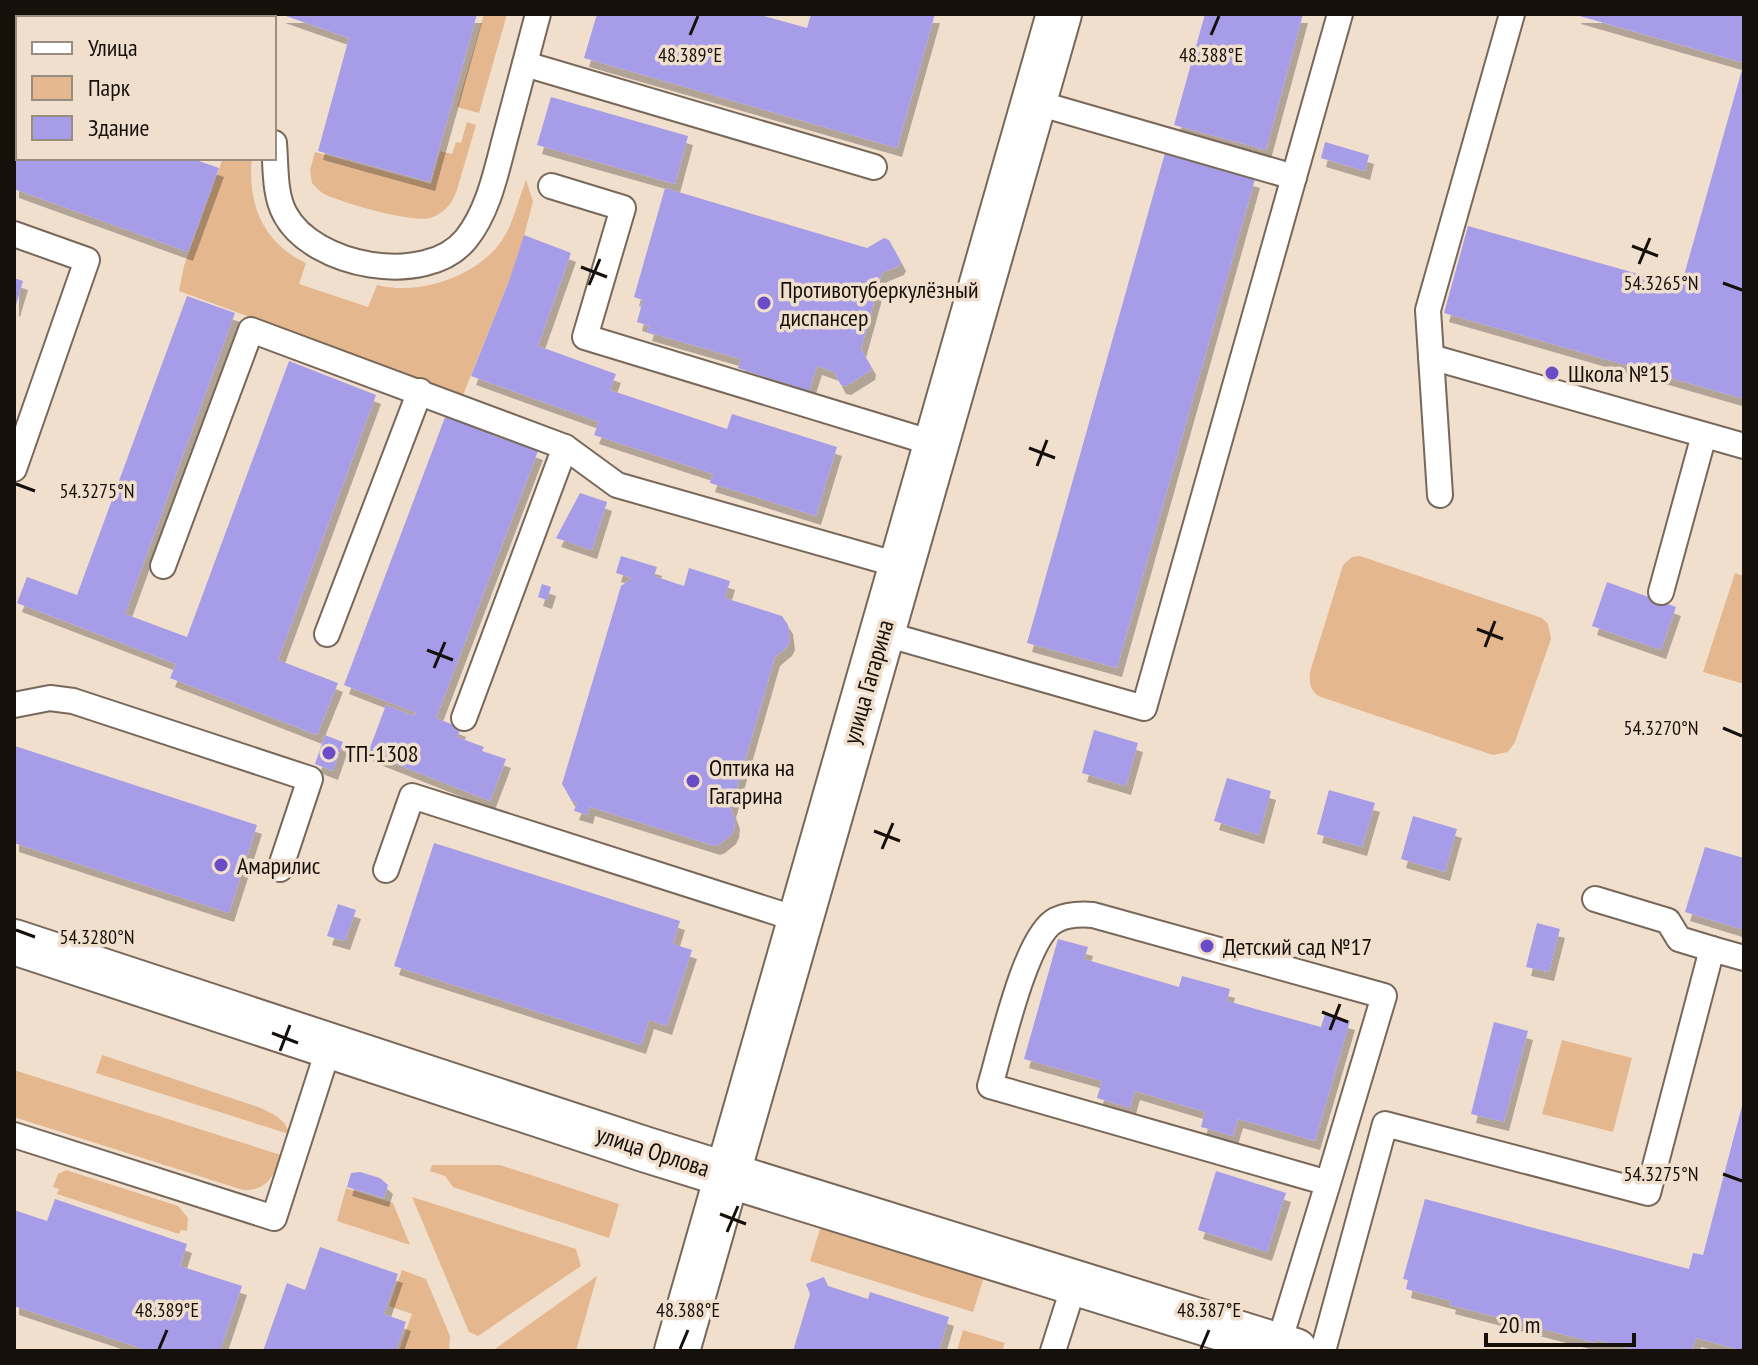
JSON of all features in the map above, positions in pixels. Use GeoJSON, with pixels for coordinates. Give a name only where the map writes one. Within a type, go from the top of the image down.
{"type":"FeatureCollection","features":[{"type":"Feature","properties":{"kind":"main road","name":"улица Гагарина"},"geometry":{"type":"LineString","coordinates":[[677,1351],[1059,14]]}},
{"type":"Feature","properties":{"kind":"main road","name":"улица Орлова"},"geometry":{"type":"LineString","coordinates":[[14,942],[727,1175],[1075,1282],[1232,1342],[1287,1348]]}},
{"type":"Feature","properties":{"kind":"lane"},"geometry":{"type":"LineString","coordinates":[[276,160],[279,199],[294,227],[308,241],[333,254],[384,267],[424,265],[446,255],[465,241],[489,196],[538,14]]}},
{"type":"Feature","properties":{"kind":"lane"},"geometry":{"type":"LineString","coordinates":[[882,633],[1144,708],[1340,14]]}},
{"type":"Feature","properties":{"kind":"lane"},"geometry":{"type":"LineString","coordinates":[[1440,495],[1428,310],[1512,14]]}},
{"type":"Feature","properties":{"kind":"lane"},"geometry":{"type":"LineString","coordinates":[[525,64],[874,167]]}},
{"type":"Feature","properties":{"kind":"lane"},"geometry":{"type":"LineString","coordinates":[[1034,102],[1294,177]]}},
{"type":"Feature","properties":{"kind":"lane"},"geometry":{"type":"LineString","coordinates":[[551,186],[623,208],[585,337],[936,444]]}},
{"type":"Feature","properties":{"kind":"lane"},"geometry":{"type":"LineString","coordinates":[[14,234],[87,260],[14,469]]}},
{"type":"Feature","properties":{"kind":"lane"},"geometry":{"type":"LineString","coordinates":[[163,566],[251,330],[565,447],[617,485],[902,566]]}},
{"type":"Feature","properties":{"kind":"lane"},"geometry":{"type":"LineString","coordinates":[[1431,357],[1744,446]]}},
{"type":"Feature","properties":{"kind":"lane"},"geometry":{"type":"LineString","coordinates":[[327,634],[420,391]]}},
{"type":"Feature","properties":{"kind":"lane"},"geometry":{"type":"LineString","coordinates":[[1661,592],[1704,435]]}},
{"type":"Feature","properties":{"kind":"lane"},"geometry":{"type":"LineString","coordinates":[[464,718],[565,447]]}},
{"type":"Feature","properties":{"kind":"lane"},"geometry":{"type":"LineString","coordinates":[[14,705],[50,698],[73,701],[310,779],[280,869]]}},
{"type":"Feature","properties":{"kind":"lane"},"geometry":{"type":"LineString","coordinates":[[386,870],[412,796],[800,920]]}},
{"type":"Feature","properties":{"kind":"lane"},"geometry":{"type":"LineString","coordinates":[[1595,899],[1668,921],[1679,939],[1744,958]]}},
{"type":"Feature","properties":{"kind":"lane"},"geometry":{"type":"LineString","coordinates":[[1287,1348],[1328,1183],[1384,996],[1093,915],[1077,914],[1054,920],[1040,935],[1029,956],[990,1086],[1328,1183]]}},
{"type":"Feature","properties":{"kind":"lane"},"geometry":{"type":"LineString","coordinates":[[1323,1351],[1385,1124],[1648,1193],[1712,949]]}},
{"type":"Feature","properties":{"kind":"lane"},"geometry":{"type":"LineString","coordinates":[[14,1135],[274,1218],[329,1047]]}},
{"type":"Feature","properties":{"kind":"lane"},"geometry":{"type":"LineString","coordinates":[[1053,1351],[1075,1282]]}},
{"type":"Feature","properties":{"kind":"green space"},"geometry":{"type":"Polygon","coordinates":[[[484,14],[507,14],[479,113],[457,107],[484,14]]]}},
{"type":"Feature","properties":{"kind":"green space"},"geometry":{"type":"Polygon","coordinates":[[[467,122],[476,125],[456,193],[446,208],[430,218],[409,218],[362,207],[326,195],[312,183],[310,170],[315,152],[431,184],[440,151],[452,154],[456,142],[461,143],[467,122]]]}},
{"type":"Feature","properties":{"kind":"green space"},"geometry":{"type":"Polygon","coordinates":[[[222,160],[252,160],[252,191],[261,220],[279,245],[306,263],[299,284],[368,307],[377,285],[393,288],[427,286],[476,265],[500,243],[526,180],[533,201],[509,281],[463,395],[179,291],[184,266],[222,160]]]}},
{"type":"Feature","properties":{"kind":"green space"},"geometry":{"type":"Polygon","coordinates":[[[1360,556],[1542,618],[1548,624],[1551,639],[1515,742],[1508,752],[1493,755],[1318,696],[1313,691],[1310,672],[1343,565],[1352,557],[1360,556]]]}},
{"type":"Feature","properties":{"kind":"green space"},"geometry":{"type":"Polygon","coordinates":[[[1735,573],[1744,576],[1744,684],[1703,672],[1735,573]]]}},
{"type":"Feature","properties":{"kind":"green space"},"geometry":{"type":"Polygon","coordinates":[[[1562,1040],[1632,1058],[1613,1132],[1542,1114],[1562,1040]]]}},
{"type":"Feature","properties":{"kind":"green space"},"geometry":{"type":"Polygon","coordinates":[[[102,1055],[261,1108],[282,1121],[289,1134],[96,1073],[102,1055]]]}},
{"type":"Feature","properties":{"kind":"green space"},"geometry":{"type":"Polygon","coordinates":[[[14,1070],[281,1155],[279,1162],[264,1185],[243,1190],[14,1117],[14,1070]]]}},
{"type":"Feature","properties":{"kind":"green space"},"geometry":{"type":"Polygon","coordinates":[[[432,1165],[500,1165],[619,1204],[609,1238],[453,1187],[445,1176],[430,1171],[432,1165]]]}},
{"type":"Feature","properties":{"kind":"green space"},"geometry":{"type":"Polygon","coordinates":[[[66,1170],[178,1206],[188,1218],[187,1231],[181,1230],[179,1234],[57,1194],[59,1189],[53,1187],[58,1174],[66,1170]]]}},
{"type":"Feature","properties":{"kind":"green space"},"geometry":{"type":"Polygon","coordinates":[[[346,1188],[393,1203],[410,1245],[337,1221],[346,1188]]]}},
{"type":"Feature","properties":{"kind":"green space"},"geometry":{"type":"Polygon","coordinates":[[[412,1197],[576,1249],[581,1266],[478,1336],[469,1332],[412,1197]]]}},
{"type":"Feature","properties":{"kind":"green space"},"geometry":{"type":"Polygon","coordinates":[[[821,1226],[984,1277],[973,1312],[810,1261],[821,1226]]]}},
{"type":"Feature","properties":{"kind":"green space"},"geometry":{"type":"Polygon","coordinates":[[[402,1270],[426,1279],[450,1336],[449,1351],[399,1351],[412,1314],[389,1306],[402,1270]]]}},
{"type":"Feature","properties":{"kind":"green space"},"geometry":{"type":"Polygon","coordinates":[[[597,1276],[576,1351],[492,1351],[597,1276]]]}},
{"type":"Feature","properties":{"kind":"green space"},"geometry":{"type":"Polygon","coordinates":[[[963,1330],[1005,1343],[1002,1351],[957,1351],[963,1330]]]}},
{"type":"Feature","properties":{"kind":"building"},"geometry":{"type":"Polygon","coordinates":[[[280,14],[477,14],[430,182],[318,151],[349,38],[280,14]]]}},
{"type":"Feature","properties":{"kind":"building"},"geometry":{"type":"Polygon","coordinates":[[[597,14],[757,14],[807,28],[811,14],[935,14],[897,148],[584,58],[597,14]]]}},
{"type":"Feature","properties":{"kind":"building"},"geometry":{"type":"Polygon","coordinates":[[[1205,14],[1303,14],[1266,150],[1174,125],[1205,14]]]}},
{"type":"Feature","properties":{"kind":"building"},"geometry":{"type":"Polygon","coordinates":[[[1744,14],[1744,63],[1576,15],[1744,14]]]}},
{"type":"Feature","properties":{"kind":"building"},"geometry":{"type":"Polygon","coordinates":[[[1743,66],[1744,399],[1444,313],[1468,226],[1681,286],[1743,66]]]}},
{"type":"Feature","properties":{"kind":"building"},"geometry":{"type":"Polygon","coordinates":[[[14,94],[16,160],[196,160],[219,168],[188,252],[14,189],[14,94]]]}},
{"type":"Feature","properties":{"kind":"building"},"geometry":{"type":"Polygon","coordinates":[[[551,97],[688,136],[675,184],[537,145],[551,97]]]}},
{"type":"Feature","properties":{"kind":"building"},"geometry":{"type":"Polygon","coordinates":[[[1325,142],[1369,155],[1365,171],[1321,158],[1325,142]]]}},
{"type":"Feature","properties":{"kind":"building"},"geometry":{"type":"Polygon","coordinates":[[[1165,153],[1255,179],[1117,668],[1027,643],[1165,153]]]}},
{"type":"Feature","properties":{"kind":"building","name":"Противотуберкулёзный диспансер"},"geometry":{"type":"Polygon","coordinates":[[[665,188],[867,248],[884,238],[889,240],[901,262],[899,266],[882,273],[861,349],[871,366],[870,371],[846,386],[841,385],[834,372],[817,366],[809,391],[738,368],[741,359],[647,332],[649,326],[637,322],[643,300],[634,297],[665,188]]]}},
{"type":"Feature","properties":{"kind":"building"},"geometry":{"type":"Polygon","coordinates":[[[524,235],[571,253],[538,346],[616,374],[610,390],[727,429],[732,414],[837,447],[816,516],[710,483],[713,474],[594,435],[599,422],[471,376],[524,235]]]}},
{"type":"Feature","properties":{"kind":"building"},"geometry":{"type":"Polygon","coordinates":[[[14,278],[23,281],[15,308],[14,307],[14,278]]]}},
{"type":"Feature","properties":{"kind":"building"},"geometry":{"type":"Polygon","coordinates":[[[187,296],[235,313],[125,614],[187,637],[289,361],[376,395],[278,660],[338,683],[317,735],[170,678],[176,664],[17,603],[27,577],[77,595],[187,296]]]}},
{"type":"Feature","properties":{"kind":"building"},"geometry":{"type":"Polygon","coordinates":[[[447,412],[494,430],[492,435],[538,451],[436,718],[461,728],[457,737],[484,747],[482,751],[506,759],[490,801],[368,753],[386,705],[414,716],[416,713],[344,685],[447,412]]]}},
{"type":"Feature","properties":{"kind":"building"},"geometry":{"type":"Polygon","coordinates":[[[580,493],[607,502],[592,550],[556,538],[580,493]]]}},
{"type":"Feature","properties":{"kind":"building"},"geometry":{"type":"Polygon","coordinates":[[[621,556],[657,567],[654,576],[684,586],[689,568],[730,581],[725,598],[782,616],[788,625],[790,641],[775,657],[731,809],[734,829],[731,835],[715,846],[590,807],[588,815],[574,811],[577,803],[572,801],[562,784],[621,586],[632,578],[616,573],[621,556]]]}},
{"type":"Feature","properties":{"kind":"building"},"geometry":{"type":"Polygon","coordinates":[[[1607,582],[1676,607],[1661,650],[1592,626],[1607,582]]]}},
{"type":"Feature","properties":{"kind":"building"},"geometry":{"type":"Polygon","coordinates":[[[542,584],[551,587],[547,600],[538,597],[542,584]]]}},
{"type":"Feature","properties":{"kind":"building"},"geometry":{"type":"Polygon","coordinates":[[[1094,730],[1138,743],[1126,786],[1082,773],[1094,730]]]}},
{"type":"Feature","properties":{"kind":"building","name":"ТП-1308"},"geometry":{"type":"Polygon","coordinates":[[[325,735],[343,742],[333,771],[315,764],[325,735]]]}},
{"type":"Feature","properties":{"kind":"building"},"geometry":{"type":"Polygon","coordinates":[[[15,746],[257,825],[229,913],[14,843],[15,746]]]}},
{"type":"Feature","properties":{"kind":"building"},"geometry":{"type":"Polygon","coordinates":[[[1227,778],[1271,791],[1259,835],[1214,821],[1227,778]]]}},
{"type":"Feature","properties":{"kind":"building"},"geometry":{"type":"Polygon","coordinates":[[[1329,790],[1375,803],[1362,847],[1317,834],[1329,790]]]}},
{"type":"Feature","properties":{"kind":"building"},"geometry":{"type":"Polygon","coordinates":[[[1413,816],[1457,829],[1445,872],[1401,859],[1413,816]]]}},
{"type":"Feature","properties":{"kind":"building"},"geometry":{"type":"Polygon","coordinates":[[[434,843],[680,921],[673,944],[692,950],[667,1026],[649,1020],[641,1045],[394,966],[434,843]]]}},
{"type":"Feature","properties":{"kind":"building"},"geometry":{"type":"Polygon","coordinates":[[[1705,847],[1744,858],[1744,930],[1685,912],[1705,847]]]}},
{"type":"Feature","properties":{"kind":"building"},"geometry":{"type":"Polygon","coordinates":[[[338,904],[356,910],[345,941],[327,936],[338,904]]]}},
{"type":"Feature","properties":{"kind":"building"},"geometry":{"type":"Polygon","coordinates":[[[1537,923],[1560,929],[1549,972],[1526,967],[1537,923]]]}},
{"type":"Feature","properties":{"kind":"building"},"geometry":{"type":"Polygon","coordinates":[[[1058,939],[1088,947],[1084,959],[1179,987],[1182,976],[1230,989],[1227,1001],[1321,1027],[1325,1014],[1350,1021],[1315,1141],[1238,1119],[1233,1136],[1201,1127],[1205,1112],[1135,1091],[1130,1108],[1097,1098],[1102,1081],[1024,1059],[1058,939]]]}},
{"type":"Feature","properties":{"kind":"building"},"geometry":{"type":"Polygon","coordinates":[[[1494,1022],[1528,1031],[1504,1122],[1471,1114],[1494,1022]]]}},
{"type":"Feature","properties":{"kind":"building"},"geometry":{"type":"Polygon","coordinates":[[[1743,1102],[1744,1351],[1696,1338],[1692,1351],[1640,1351],[1596,1340],[1596,1343],[1450,1305],[1451,1301],[1406,1289],[1408,1280],[1403,1279],[1425,1199],[1689,1269],[1693,1253],[1703,1255],[1743,1102]]]}},
{"type":"Feature","properties":{"kind":"building"},"geometry":{"type":"Polygon","coordinates":[[[1216,1171],[1286,1193],[1267,1252],[1198,1230],[1216,1171]]]}},
{"type":"Feature","properties":{"kind":"building"},"geometry":{"type":"Polygon","coordinates":[[[360,1172],[380,1178],[388,1185],[384,1198],[347,1187],[351,1173],[360,1172]]]}},
{"type":"Feature","properties":{"kind":"building"},"geometry":{"type":"Polygon","coordinates":[[[55,1199],[187,1244],[180,1266],[242,1286],[220,1351],[149,1351],[14,1306],[14,1210],[47,1221],[55,1199]]]}},
{"type":"Feature","properties":{"kind":"building"},"geometry":{"type":"Polygon","coordinates":[[[320,1247],[398,1274],[384,1314],[406,1322],[396,1351],[263,1351],[287,1283],[305,1290],[320,1247]]]}},
{"type":"Feature","properties":{"kind":"building"},"geometry":{"type":"Polygon","coordinates":[[[824,1277],[828,1286],[868,1299],[870,1292],[949,1317],[939,1351],[793,1351],[810,1294],[806,1284],[824,1277]]]}},
{"type":"Feature","properties":{"kind":"place","name":"Противотуберкулёзный диспансер"},"geometry":{"type":"Point","coordinates":[764,303]}},
{"type":"Feature","properties":{"kind":"place","name":"Школа №15"},"geometry":{"type":"Point","coordinates":[1552,373]}},
{"type":"Feature","properties":{"kind":"place","name":"ТП-1308"},"geometry":{"type":"Point","coordinates":[329,753]}},
{"type":"Feature","properties":{"kind":"place","name":"Оптика на Гагарина"},"geometry":{"type":"Point","coordinates":[693,781]}},
{"type":"Feature","properties":{"kind":"place","name":"Амарилис"},"geometry":{"type":"Point","coordinates":[221,865]}},
{"type":"Feature","properties":{"kind":"place","name":"Детский сад №17"},"geometry":{"type":"Point","coordinates":[1207,946]}}]}
